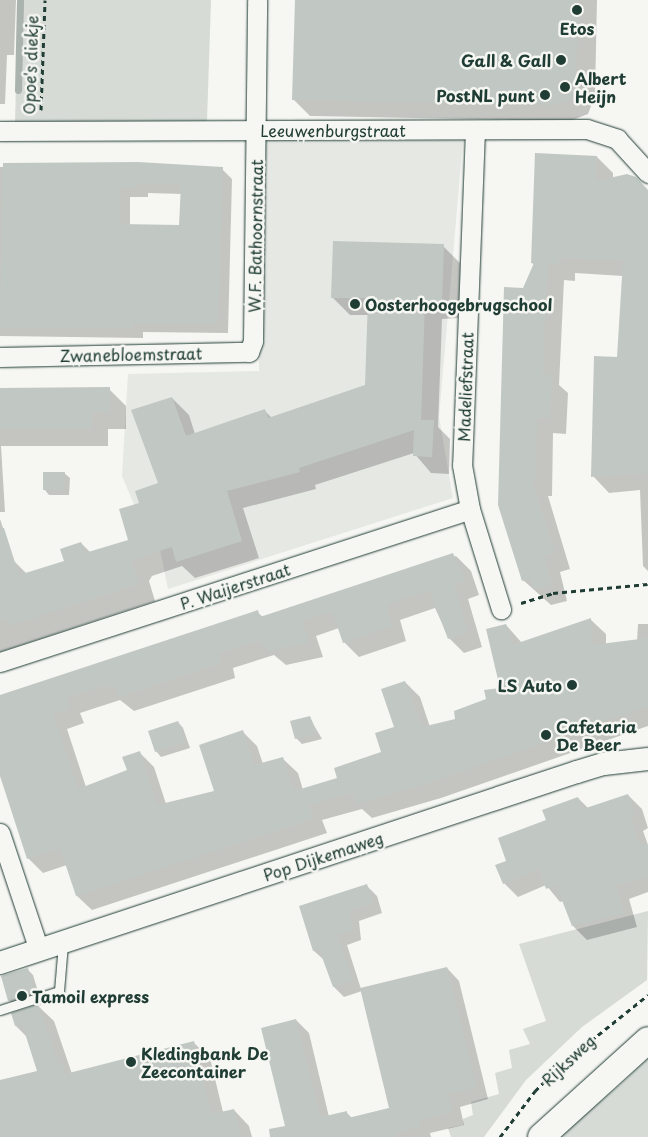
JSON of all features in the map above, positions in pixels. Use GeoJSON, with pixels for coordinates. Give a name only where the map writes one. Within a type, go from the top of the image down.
{"type":"FeatureCollection","features":[{"type":"Feature","properties":{"kind":"main road"},"geometry":{"type":"LineString","coordinates":[[541,1137],[648,1040]]}},
{"type":"Feature","properties":{"kind":"street","name":"W.F. Bathoornstraat"},"geometry":{"type":"LineString","coordinates":[[254,341],[257,0]]}},
{"type":"Feature","properties":{"kind":"street","name":"Madeliefstraat"},"geometry":{"type":"LineString","coordinates":[[475,130],[462,465],[470,509],[501,609]]}},
{"type":"Feature","properties":{"kind":"street","name":"Leeuwenburgstraat"},"geometry":{"type":"LineString","coordinates":[[0,131],[597,131],[622,143],[648,173]]}},
{"type":"Feature","properties":{"kind":"street","name":"Zwanebloemstraat"},"geometry":{"type":"LineString","coordinates":[[0,357],[249,352],[254,341]]}},
{"type":"Feature","properties":{"kind":"street","name":"P. Waijerstraat"},"geometry":{"type":"LineString","coordinates":[[0,662],[470,509]]}},
{"type":"Feature","properties":{"kind":"street","name":"Pop Dijkemaweg"},"geometry":{"type":"LineString","coordinates":[[0,963],[576,772],[604,764],[648,759]]}},
{"type":"Feature","properties":{"kind":"street"},"geometry":{"type":"LineString","coordinates":[[0,833],[39,950]]}},
{"type":"Feature","properties":{"kind":"lane"},"geometry":{"type":"LineString","coordinates":[[0,1010],[59,991],[64,943]]}},
{"type":"Feature","properties":{"kind":"path","name":"Opoe's diekje"},"geometry":{"type":"LineString","coordinates":[[41,131],[45,0]]}},
{"type":"Feature","properties":{"kind":"path"},"geometry":{"type":"LineString","coordinates":[[501,609],[553,593],[648,584]]}},
{"type":"Feature","properties":{"kind":"path","name":"Rijksweg"},"geometry":{"type":"LineString","coordinates":[[500,1137],[535,1091],[563,1063],[648,995]]}},
{"type":"Feature","properties":{"kind":"shaded area"},"geometry":{"type":"Polygon","coordinates":[[[18,0],[211,0],[207,121],[15,124],[18,0]]]}},
{"type":"Feature","properties":{"kind":"shaded area","name":"Oosterhoogebrugschool"},"geometry":{"type":"Polygon","coordinates":[[[463,140],[439,417],[453,498],[168,589],[156,530],[142,523],[122,476],[128,374],[259,371],[260,141],[463,140]]]}},
{"type":"Feature","properties":{"kind":"shaded area"},"geometry":{"type":"Polygon","coordinates":[[[648,911],[647,980],[582,1027],[526,1080],[484,1137],[451,1137],[448,1128],[463,1125],[463,1119],[473,1115],[471,1102],[499,1094],[495,1073],[512,1068],[509,1050],[530,1044],[523,1029],[546,1021],[519,944],[648,911]]]}},
{"type":"Feature","properties":{"kind":"shaded area"},"geometry":{"type":"Polygon","coordinates":[[[648,1058],[648,1137],[559,1137],[622,1083],[648,1058]]]}},
{"type":"Feature","properties":{"kind":"building"},"geometry":{"type":"Polygon","coordinates":[[[295,0],[578,0],[576,90],[568,101],[552,105],[292,100],[295,0]]]}},
{"type":"Feature","properties":{"kind":"building"},"geometry":{"type":"Polygon","coordinates":[[[535,153],[597,156],[596,181],[627,174],[636,177],[648,190],[648,473],[591,477],[594,356],[617,357],[623,260],[559,258],[559,265],[548,264],[546,297],[543,375],[552,375],[550,418],[537,418],[536,480],[532,480],[555,553],[544,556],[552,584],[534,590],[531,579],[522,581],[498,505],[504,287],[523,288],[534,263],[531,263],[535,153]]]}},
{"type":"Feature","properties":{"kind":"building"},"geometry":{"type":"Polygon","coordinates":[[[138,162],[223,167],[218,323],[133,323],[133,328],[0,328],[3,163],[138,162]],[[138,183],[138,187],[120,187],[120,224],[179,225],[181,185],[138,183]]]}},
{"type":"Feature","properties":{"kind":"building"},"geometry":{"type":"Polygon","coordinates":[[[333,241],[444,244],[442,302],[425,302],[421,420],[434,420],[432,457],[413,456],[414,430],[299,468],[300,472],[227,491],[242,541],[176,562],[172,547],[135,559],[132,563],[139,584],[8,626],[6,618],[0,620],[0,529],[4,528],[19,575],[64,561],[60,549],[81,542],[85,553],[128,540],[119,509],[139,503],[135,491],[158,483],[131,410],[172,397],[186,436],[265,409],[268,418],[365,385],[368,298],[331,298],[333,241]]]}},
{"type":"Feature","properties":{"kind":"building"},"geometry":{"type":"Polygon","coordinates":[[[110,387],[110,412],[92,412],[92,429],[0,429],[0,388],[110,387]]]}},
{"type":"Feature","properties":{"kind":"building"},"geometry":{"type":"Polygon","coordinates":[[[43,472],[65,472],[64,490],[43,490],[43,472]]]}},
{"type":"Feature","properties":{"kind":"building"},"geometry":{"type":"Polygon","coordinates":[[[453,553],[465,581],[454,584],[468,632],[448,639],[430,592],[420,593],[386,605],[392,626],[343,643],[332,611],[302,621],[309,642],[292,648],[291,645],[270,651],[258,641],[219,653],[221,663],[119,697],[115,686],[107,688],[106,685],[66,698],[70,708],[53,714],[78,789],[127,770],[122,757],[140,751],[157,805],[214,791],[199,745],[243,730],[254,765],[283,757],[294,791],[337,778],[334,768],[381,752],[375,733],[394,727],[381,689],[405,681],[422,727],[455,719],[454,711],[486,699],[484,690],[500,688],[486,629],[506,624],[512,645],[591,618],[592,645],[648,638],[648,706],[426,784],[356,804],[352,793],[309,805],[313,819],[76,896],[60,848],[27,859],[0,776],[0,695],[258,610],[260,617],[453,553]]]}},
{"type":"Feature","properties":{"kind":"building"},"geometry":{"type":"Polygon","coordinates":[[[310,716],[317,733],[295,739],[290,721],[310,716]]]}},
{"type":"Feature","properties":{"kind":"building"},"geometry":{"type":"Polygon","coordinates":[[[178,721],[185,742],[155,752],[148,731],[178,721]]]}},
{"type":"Feature","properties":{"kind":"building"},"geometry":{"type":"Polygon","coordinates":[[[628,794],[635,815],[630,817],[640,845],[648,845],[648,878],[616,885],[624,913],[572,926],[556,885],[546,889],[539,869],[503,884],[495,865],[506,861],[498,838],[546,820],[542,810],[578,797],[583,809],[628,794]]]}},
{"type":"Feature","properties":{"kind":"building"},"geometry":{"type":"Polygon","coordinates":[[[367,884],[373,903],[350,911],[352,930],[337,935],[353,981],[333,987],[319,949],[313,951],[299,906],[367,884]]]}},
{"type":"Feature","properties":{"kind":"building"},"geometry":{"type":"Polygon","coordinates":[[[447,967],[476,1087],[448,1094],[452,1112],[418,1121],[420,1127],[395,1133],[396,1137],[270,1137],[269,1129],[285,1126],[261,1028],[296,1019],[321,1117],[347,1111],[348,1118],[389,1108],[360,988],[447,967]]]}},
{"type":"Feature","properties":{"kind":"building"},"geometry":{"type":"Polygon","coordinates":[[[28,968],[35,992],[8,1001],[1,976],[28,968]]]}},
{"type":"Feature","properties":{"kind":"building"},"geometry":{"type":"Polygon","coordinates":[[[38,1004],[59,1065],[63,1064],[65,1074],[194,1041],[212,1114],[234,1109],[241,1137],[0,1137],[0,1080],[37,1071],[22,1024],[15,1026],[11,1013],[38,1004]]]}},
{"type":"Feature","properties":{"kind":"waterway"},"geometry":{"type":"LineString","coordinates":[[18,90],[20,0]]}},
{"type":"Feature","properties":{"kind":"place","name":"Etos"},"geometry":{"type":"Point","coordinates":[577,10]}},
{"type":"Feature","properties":{"kind":"place","name":"Gall & Gall"},"geometry":{"type":"Point","coordinates":[561,60]}},
{"type":"Feature","properties":{"kind":"place","name":"Albert Heijn"},"geometry":{"type":"Point","coordinates":[565,87]}},
{"type":"Feature","properties":{"kind":"place","name":"PostNL punt"},"geometry":{"type":"Point","coordinates":[545,95]}},
{"type":"Feature","properties":{"kind":"place","name":"Oosterhoogebrugschool"},"geometry":{"type":"Point","coordinates":[355,304]}},
{"type":"Feature","properties":{"kind":"place","name":"LS Auto"},"geometry":{"type":"Point","coordinates":[572,685]}},
{"type":"Feature","properties":{"kind":"place","name":"Cafetaria De Beer"},"geometry":{"type":"Point","coordinates":[546,735]}},
{"type":"Feature","properties":{"kind":"place","name":"Tamoil express"},"geometry":{"type":"Point","coordinates":[22,996]}},
{"type":"Feature","properties":{"kind":"place","name":"Kledingbank De Zeecontainer"},"geometry":{"type":"Point","coordinates":[131,1062]}}]}
